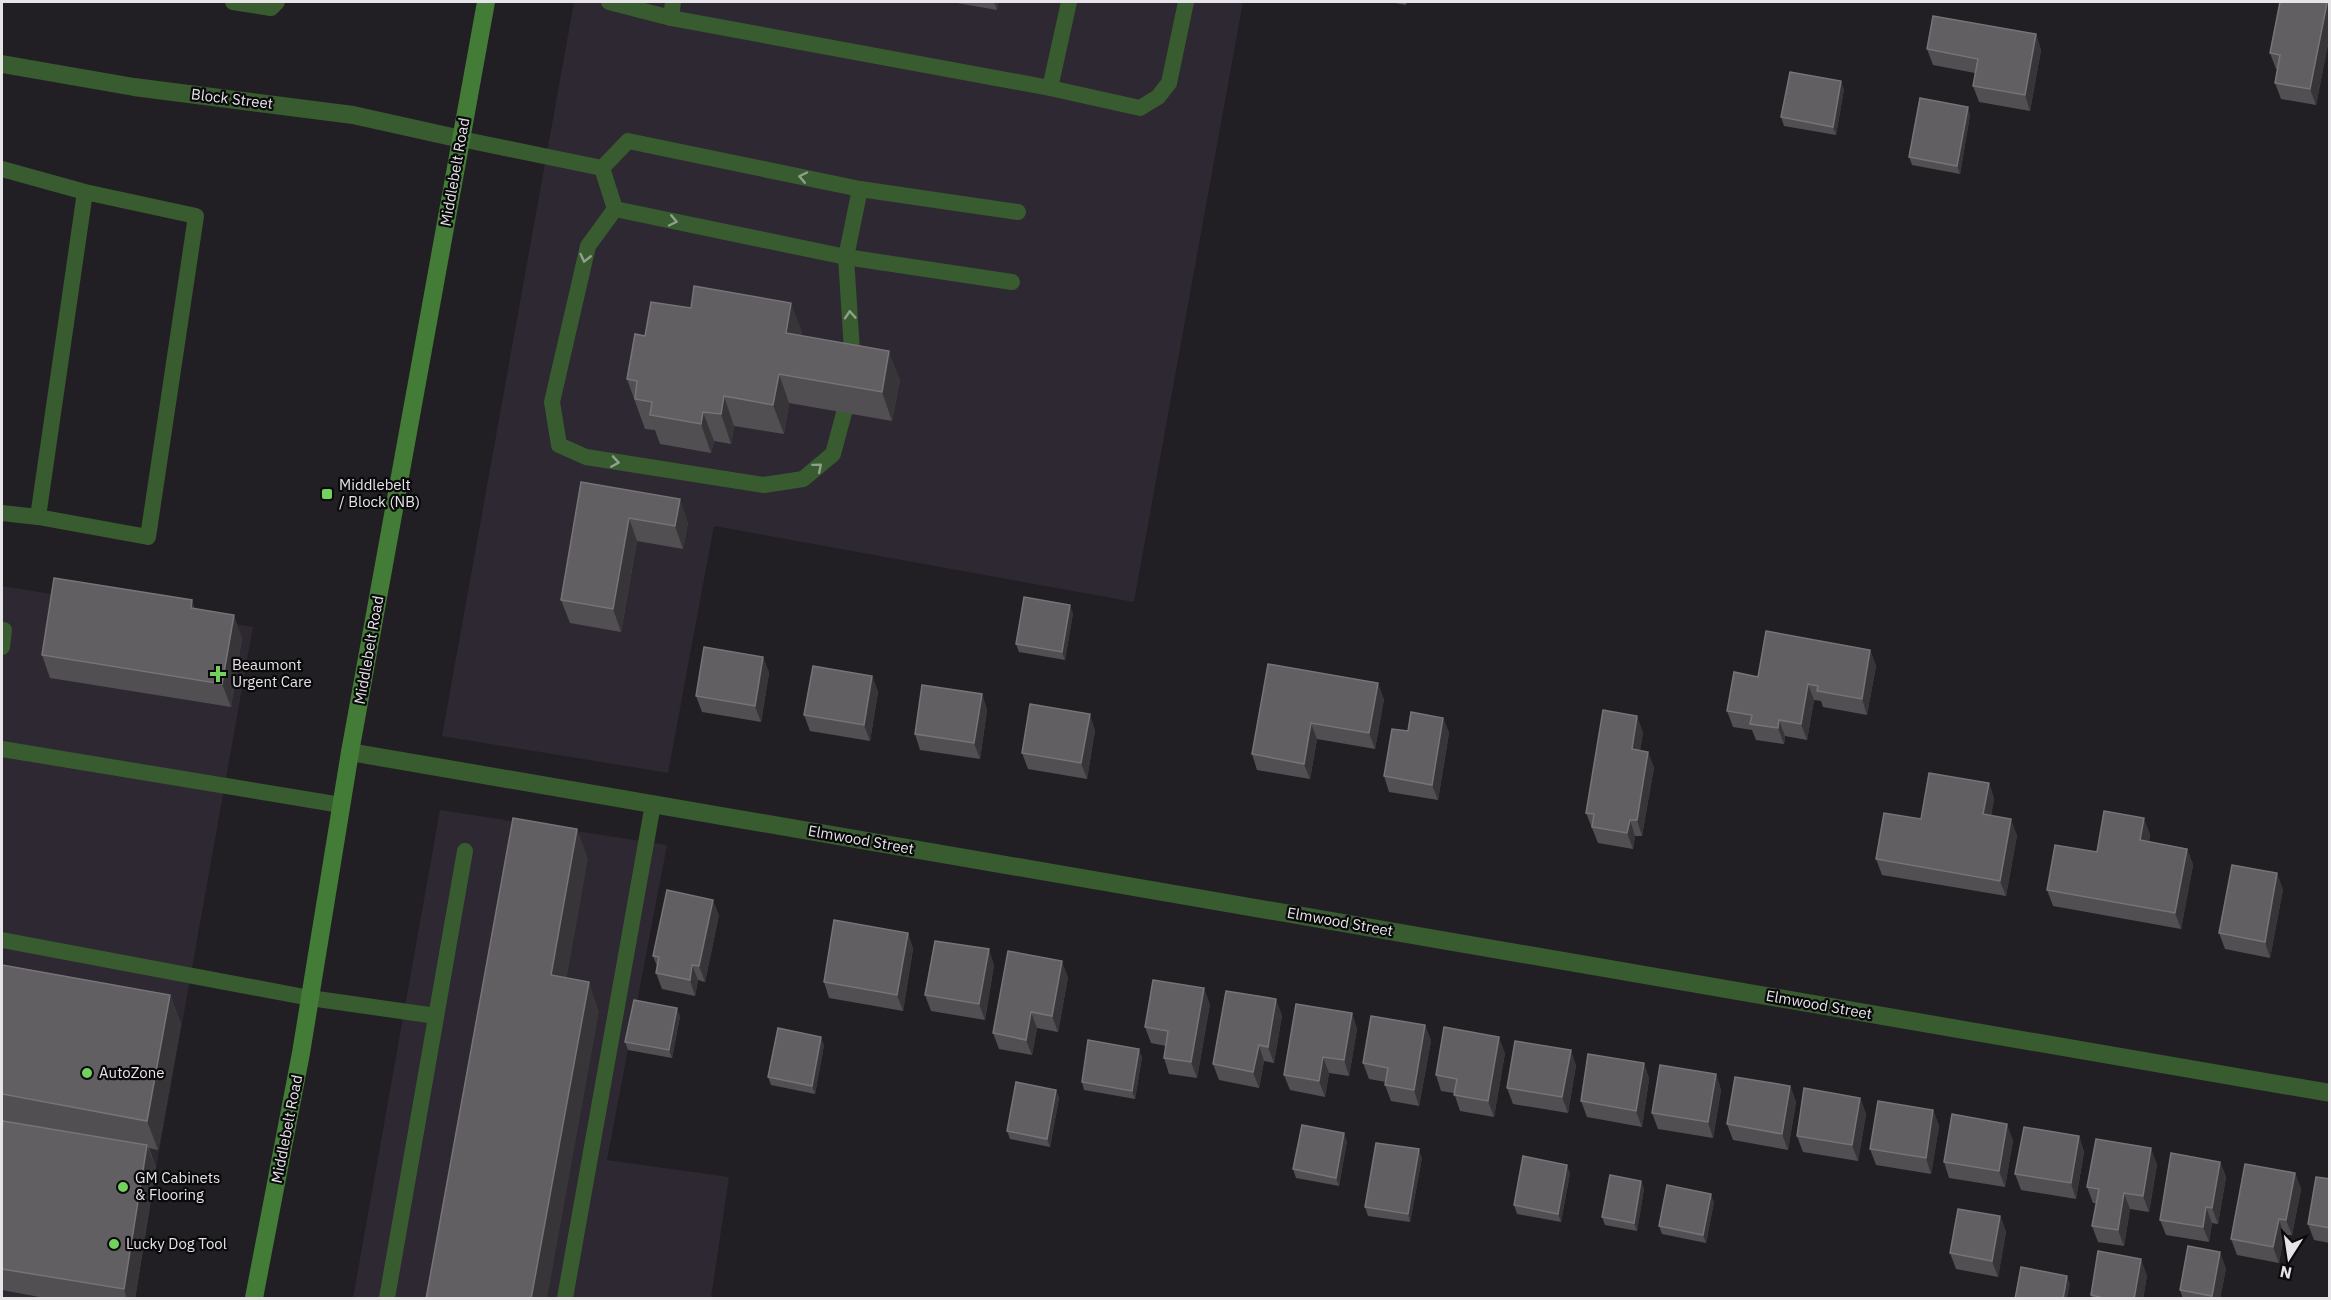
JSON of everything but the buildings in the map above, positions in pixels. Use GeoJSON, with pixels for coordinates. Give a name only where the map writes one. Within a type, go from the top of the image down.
{"type":"FeatureCollection","features":[{"type":"Feature","properties":{"kind":"main road","name":"Middlebelt Road"},"geometry":{"type":"LineString","coordinates":[[254,1299],[302,1053],[350,752],[486,2]]}},
{"type":"Feature","properties":{"kind":"street","name":"Block Street"},"geometry":{"type":"LineString","coordinates":[[2,64],[134,87],[353,115],[461,139]]}},
{"type":"Feature","properties":{"kind":"street","name":"Elmwood Street"},"geometry":{"type":"LineString","coordinates":[[350,752],[2330,1093]]}},
{"type":"Feature","properties":{"kind":"lane"},"geometry":{"type":"LineString","coordinates":[[233,2],[271,8],[277,2]]}},
{"type":"Feature","properties":{"kind":"lane"},"geometry":{"type":"LineString","coordinates":[[609,2],[672,10],[1140,108],[1158,97],[1169,83],[1186,2]]}},
{"type":"Feature","properties":{"kind":"lane"},"geometry":{"type":"LineString","coordinates":[[1050,88],[1069,2]]}},
{"type":"Feature","properties":{"kind":"lane"},"geometry":{"type":"LineString","coordinates":[[461,139],[602,168]]}},
{"type":"Feature","properties":{"kind":"lane"},"geometry":{"type":"LineString","coordinates":[[602,168],[628,141],[860,189],[1018,212]]}},
{"type":"Feature","properties":{"kind":"lane"},"geometry":{"type":"LineString","coordinates":[[602,168],[615,209]]}},
{"type":"Feature","properties":{"kind":"lane"},"geometry":{"type":"LineString","coordinates":[[2,169],[85,192],[196,216],[148,537],[38,517],[2,513]]}},
{"type":"Feature","properties":{"kind":"lane"},"geometry":{"type":"LineString","coordinates":[[854,373],[846,257],[860,189]]}},
{"type":"Feature","properties":{"kind":"lane"},"geometry":{"type":"LineString","coordinates":[[38,517],[85,192]]}},
{"type":"Feature","properties":{"kind":"lane"},"geometry":{"type":"LineString","coordinates":[[615,209],[846,257],[1012,282]]}},
{"type":"Feature","properties":{"kind":"lane"},"geometry":{"type":"LineString","coordinates":[[615,209],[588,246],[552,402],[559,446],[586,457],[764,485],[803,479],[833,454],[844,413]]}},
{"type":"Feature","properties":{"kind":"lane"},"geometry":{"type":"LineString","coordinates":[[2,748],[342,805]]}},
{"type":"Feature","properties":{"kind":"lane"},"geometry":{"type":"LineString","coordinates":[[565,1299],[653,804]]}},
{"type":"Feature","properties":{"kind":"lane"},"geometry":{"type":"LineString","coordinates":[[387,1299],[465,851]]}},
{"type":"Feature","properties":{"kind":"lane"},"geometry":{"type":"LineString","coordinates":[[2,940],[310,998],[436,1016]]}},
{"type":"Feature","properties":{"kind":"shaded area"},"geometry":{"type":"Polygon","coordinates":[[[574,2],[1243,2],[1134,602],[714,526],[668,773],[442,736],[574,2]]]}},
{"type":"Feature","properties":{"kind":"shaded area"},"geometry":{"type":"Polygon","coordinates":[[[2,586],[253,627],[133,1298],[2,1298],[2,586]]]}},
{"type":"Feature","properties":{"kind":"shaded area"},"geometry":{"type":"Polygon","coordinates":[[[440,810],[667,845],[607,1160],[729,1177],[711,1298],[353,1298],[440,810]]]}},
{"type":"Feature","properties":{"kind":"place","name":"Middlebelt / Block (NB)"},"geometry":{"type":"Point","coordinates":[327,494]}},
{"type":"Feature","properties":{"kind":"place","name":"Beaumont Urgent Care"},"geometry":{"type":"Point","coordinates":[218,674]}},
{"type":"Feature","properties":{"kind":"place","name":"AutoZone"},"geometry":{"type":"Point","coordinates":[87,1073]}},
{"type":"Feature","properties":{"kind":"place","name":"GM Cabinets & Flooring"},"geometry":{"type":"Point","coordinates":[123,1187]}},
{"type":"Feature","properties":{"kind":"place","name":"Lucky Dog Tool"},"geometry":{"type":"Point","coordinates":[114,1244]}}]}
